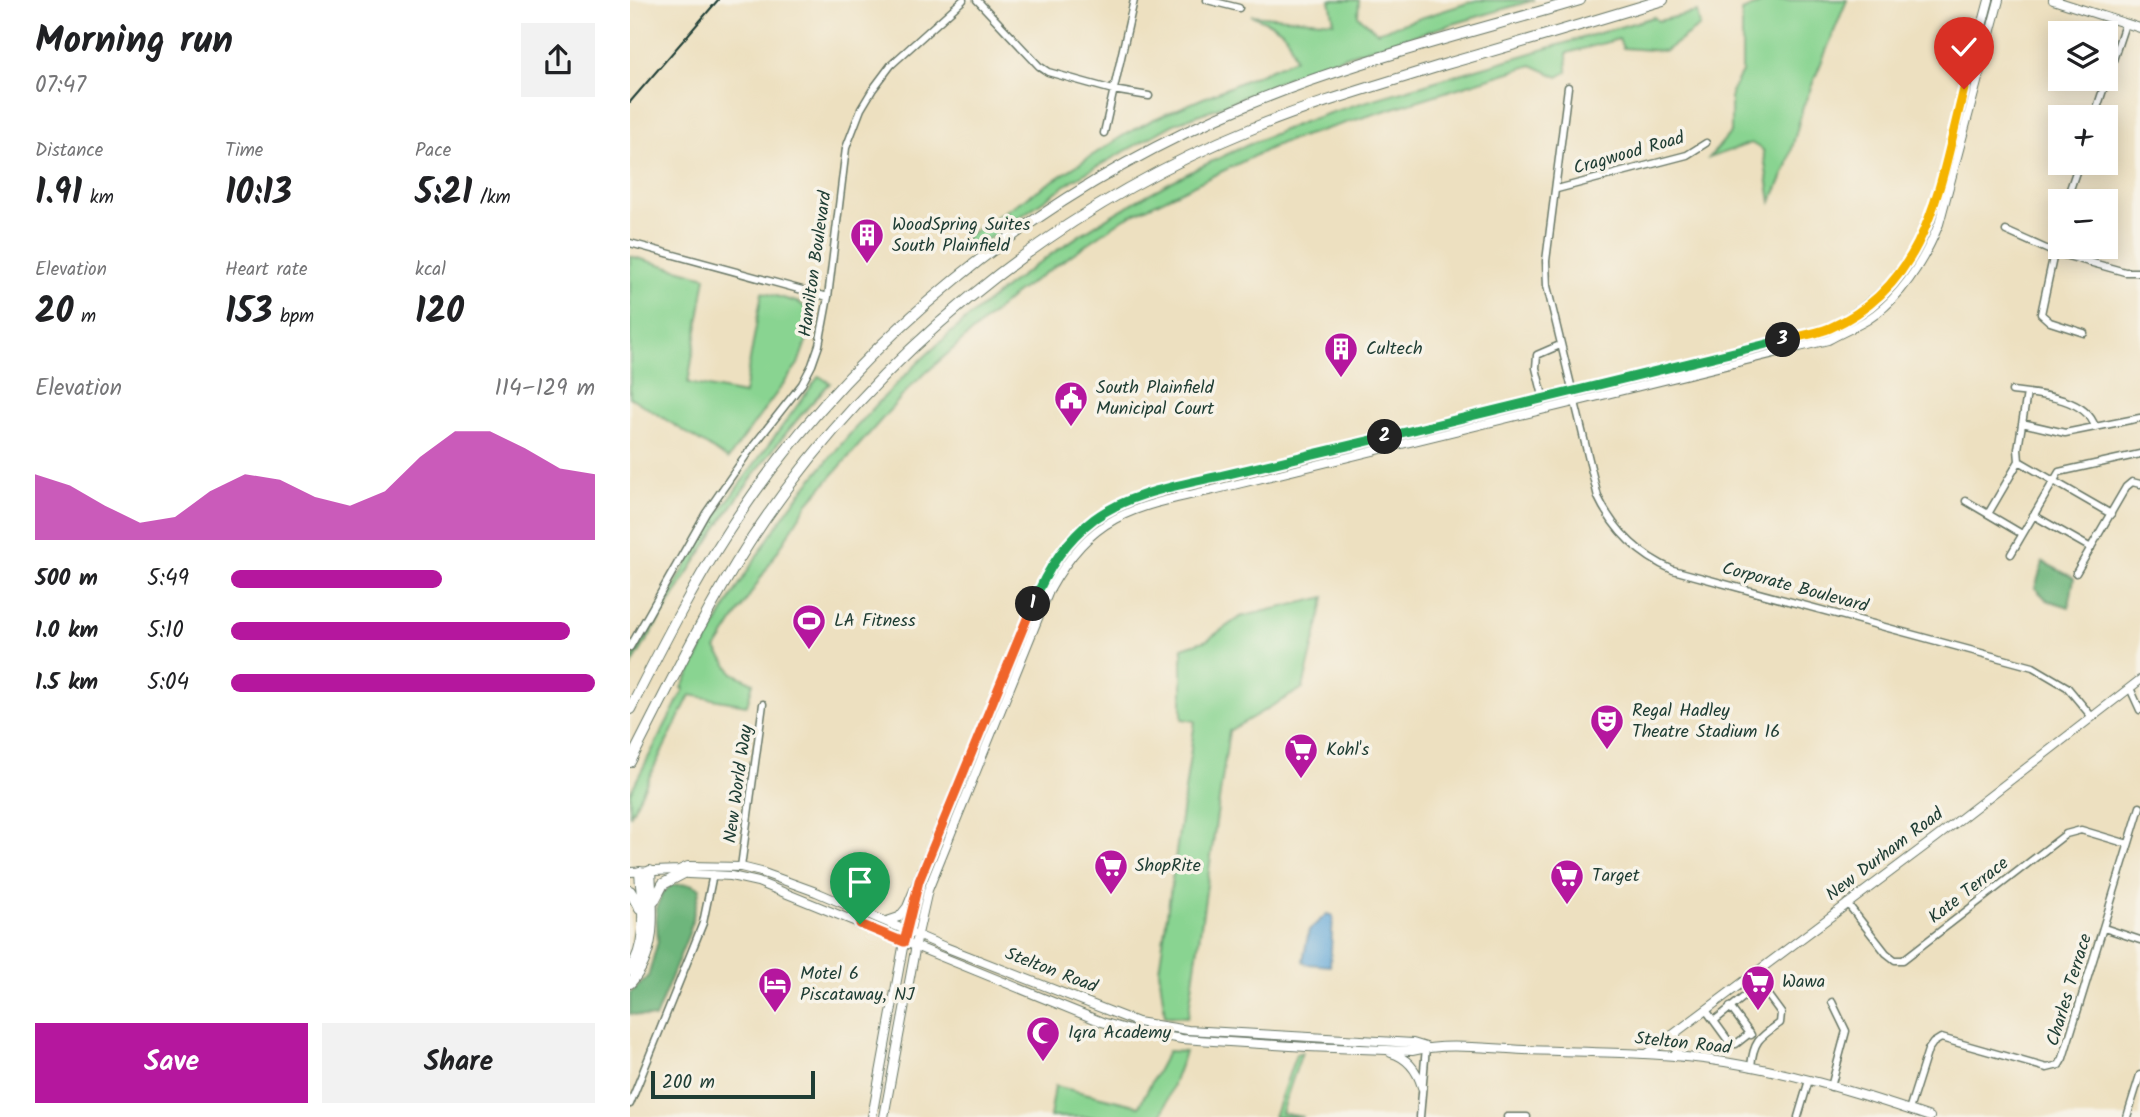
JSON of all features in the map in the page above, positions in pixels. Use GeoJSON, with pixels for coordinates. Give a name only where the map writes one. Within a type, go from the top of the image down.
{"type":"FeatureCollection","features":[{"type":"Feature","properties":{"kind":"highway"},"geometry":{"type":"LineString","coordinates":[[630,709],[683,606],[730,528],[774,467],[845,383],[903,325],[1008,238],[1071,195],[1138,156],[1250,103],[1351,68],[1580,0]]}},
{"type":"Feature","properties":{"kind":"highway"},"geometry":{"type":"LineString","coordinates":[[630,762],[711,604],[750,541],[804,468],[848,415],[907,354],[1021,258],[1119,194],[1189,157],[1251,129],[1346,94],[1663,0]]}},
{"type":"Feature","properties":{"kind":"highway"},"geometry":{"type":"LineString","coordinates":[[630,691],[652,665]]}},
{"type":"Feature","properties":{"kind":"highway"},"geometry":{"type":"LineString","coordinates":[[652,908],[663,884],[681,871]]}},
{"type":"Feature","properties":{"kind":"highway"},"geometry":{"type":"LineString","coordinates":[[630,983],[639,973],[651,939],[652,908],[640,872]]}},
{"type":"Feature","properties":{"kind":"highway"},"geometry":{"type":"LineString","coordinates":[[630,970],[641,950],[643,919],[640,872]]}},
{"type":"Feature","properties":{"kind":"highway"},"geometry":{"type":"LineString","coordinates":[[630,891],[643,919]]}},
{"type":"Feature","properties":{"kind":"main road"},"geometry":{"type":"LineString","coordinates":[[1982,0],[1983,18]]}},
{"type":"Feature","properties":{"kind":"main road"},"geometry":{"type":"LineString","coordinates":[[884,1117],[915,946],[936,867],[1026,646],[1059,573],[1079,545],[1101,526],[1130,510],[1213,491],[1829,328],[1874,300],[1912,257],[1929,221],[1989,0]]}},
{"type":"Feature","properties":{"kind":"main road"},"geometry":{"type":"LineString","coordinates":[[887,921],[904,913],[919,881],[1040,587],[1054,561],[1070,541],[1095,518],[1118,505],[1157,491],[1544,400],[1573,397],[1828,340],[1869,318],[1892,299],[1912,276],[1929,248],[1939,224],[1998,0]]}},
{"type":"Feature","properties":{"kind":"main road"},"geometry":{"type":"LineString","coordinates":[[2053,0],[2140,28]]}},
{"type":"Feature","properties":{"kind":"main road"},"geometry":{"type":"LineString","coordinates":[[1157,491],[1158,502]]}},
{"type":"Feature","properties":{"kind":"main road","name":"New Durham Road"},"geometry":{"type":"LineString","coordinates":[[1647,1054],[2140,680]]}},
{"type":"Feature","properties":{"kind":"main road","name":"Stelton Road"},"geometry":{"type":"LineString","coordinates":[[681,871],[688,866],[741,867],[788,881],[907,929],[944,947],[1137,1022],[1188,1030],[1413,1043],[1426,1047],[1681,1057],[1751,1067],[1809,1080],[1929,1117]]}},
{"type":"Feature","properties":{"kind":"main road","name":"Stelton Road"},"geometry":{"type":"LineString","coordinates":[[640,872],[681,871],[758,882],[1102,1022],[1133,1031],[1182,1039],[1385,1051],[1413,1051],[1426,1047]]}},
{"type":"Feature","properties":{"kind":"main road"},"geometry":{"type":"LineString","coordinates":[[872,1117],[904,942],[919,881]]}},
{"type":"Feature","properties":{"kind":"main road"},"geometry":{"type":"LineString","coordinates":[[1677,1032],[1675,1048],[1681,1057]]}},
{"type":"Feature","properties":{"kind":"main road"},"geometry":{"type":"LineString","coordinates":[[1385,1051],[1399,1055],[1410,1065],[1422,1087]]}},
{"type":"Feature","properties":{"kind":"street","name":"Hamilton Boulevard"},"geometry":{"type":"LineString","coordinates":[[630,647],[706,513],[747,454],[802,384],[812,365],[819,345],[828,297],[841,181],[853,125],[873,89],[891,65],[964,0]]}},
{"type":"Feature","properties":{"kind":"street"},"geometry":{"type":"LineString","coordinates":[[977,0],[1038,66],[1048,72],[1113,90],[1149,96]]}},
{"type":"Feature","properties":{"kind":"street"},"geometry":{"type":"LineString","coordinates":[[1104,133],[1134,0]]}},
{"type":"Feature","properties":{"kind":"street"},"geometry":{"type":"LineString","coordinates":[[1207,0],[1239,8]]}},
{"type":"Feature","properties":{"kind":"street"},"geometry":{"type":"LineString","coordinates":[[2098,105],[2125,24]]}},
{"type":"Feature","properties":{"kind":"street","name":"Cragwood Road"},"geometry":{"type":"LineString","coordinates":[[1568,87],[1546,261],[1560,345],[1573,397]]}},
{"type":"Feature","properties":{"kind":"street","name":"Cragwood Road"},"geometry":{"type":"LineString","coordinates":[[1556,189],[1687,155],[1706,143]]}},
{"type":"Feature","properties":{"kind":"street"},"geometry":{"type":"LineString","coordinates":[[2006,231],[2048,250]]}},
{"type":"Feature","properties":{"kind":"street"},"geometry":{"type":"LineString","coordinates":[[630,243],[828,297]]}},
{"type":"Feature","properties":{"kind":"street"},"geometry":{"type":"LineString","coordinates":[[2052,259],[2041,314],[2050,322],[2084,333]]}},
{"type":"Feature","properties":{"kind":"street"},"geometry":{"type":"LineString","coordinates":[[2078,259],[2125,272],[2140,272]]}},
{"type":"Feature","properties":{"kind":"street"},"geometry":{"type":"LineString","coordinates":[[1544,400],[1536,368],[1537,355],[1560,345]]}},
{"type":"Feature","properties":{"kind":"street"},"geometry":{"type":"LineString","coordinates":[[2012,391],[2063,400],[2090,416],[2095,427]]}},
{"type":"Feature","properties":{"kind":"street"},"geometry":{"type":"LineString","coordinates":[[1988,514],[2019,461],[2018,449],[2027,393]]}},
{"type":"Feature","properties":{"kind":"street","name":"Corporate Boulevard"},"geometry":{"type":"LineString","coordinates":[[1573,397],[1598,497],[1604,510],[1633,546],[1654,561],[1673,569],[2033,667],[2067,687],[2092,717]]}},
{"type":"Feature","properties":{"kind":"street"},"geometry":{"type":"LineString","coordinates":[[2022,423],[2065,433],[2140,418]]}},
{"type":"Feature","properties":{"kind":"street"},"geometry":{"type":"LineString","coordinates":[[2011,554],[2053,480],[2063,471],[2140,454]]}},
{"type":"Feature","properties":{"kind":"street"},"geometry":{"type":"LineString","coordinates":[[2019,461],[2111,514]]}},
{"type":"Feature","properties":{"kind":"street"},"geometry":{"type":"LineString","coordinates":[[2076,573],[2128,484],[2140,484]]}},
{"type":"Feature","properties":{"kind":"street"},"geometry":{"type":"LineString","coordinates":[[1966,501],[2022,534]]}},
{"type":"Feature","properties":{"kind":"street"},"geometry":{"type":"LineString","coordinates":[[2034,515],[2091,548]]}},
{"type":"Feature","properties":{"kind":"street"},"geometry":{"type":"LineString","coordinates":[[2130,688],[2140,710]]}},
{"type":"Feature","properties":{"kind":"street","name":"New World Way"},"geometry":{"type":"LineString","coordinates":[[741,867],[763,704]]}},
{"type":"Feature","properties":{"kind":"street","name":"Charles Terrace"},"geometry":{"type":"LineString","coordinates":[[1909,1110],[1928,1051],[1933,1043],[1941,1038],[2047,1068],[2059,1065],[2140,807]]}},
{"type":"Feature","properties":{"kind":"street","name":"Kate Terrace"},"geometry":{"type":"LineString","coordinates":[[1847,903],[1886,953],[1895,960],[1903,960],[2066,834],[2081,830],[2128,844]]}},
{"type":"Feature","properties":{"kind":"street"},"geometry":{"type":"LineString","coordinates":[[630,1104],[703,922],[713,874]]}},
{"type":"Feature","properties":{"kind":"street"},"geometry":{"type":"LineString","coordinates":[[2104,928],[2140,940]]}},
{"type":"Feature","properties":{"kind":"street"},"geometry":{"type":"LineString","coordinates":[[1751,1067],[1752,1050],[1759,1038],[1780,1023],[1781,1013],[1753,975]]}},
{"type":"Feature","properties":{"kind":"street"},"geometry":{"type":"LineString","coordinates":[[1714,1021],[1760,984]]}},
{"type":"Feature","properties":{"kind":"street"},"geometry":{"type":"LineString","coordinates":[[1831,1087],[1846,1037],[1844,1025],[1832,1002]]}},
{"type":"Feature","properties":{"kind":"street"},"geometry":{"type":"LineString","coordinates":[[1730,1007],[1752,1036],[1759,1038]]}},
{"type":"Feature","properties":{"kind":"street"},"geometry":{"type":"LineString","coordinates":[[1706,1010],[1731,1042],[1736,1044],[1750,1033]]}},
{"type":"Feature","properties":{"kind":"street"},"geometry":{"type":"LineString","coordinates":[[1420,1117],[1426,1047]]}},
{"type":"Feature","properties":{"kind":"street"},"geometry":{"type":"LineString","coordinates":[[2127,1117],[2140,1075]]}},
{"type":"Feature","properties":{"kind":"street"},"geometry":{"type":"LineString","coordinates":[[1798,1117],[1809,1080]]}},
{"type":"Feature","properties":{"kind":"street"},"geometry":{"type":"LineString","coordinates":[[1507,1117],[1527,1117]]}},
{"type":"Feature","properties":{"kind":"green space"},"geometry":{"type":"Polygon","coordinates":[[[1330,0],[1359,0],[1358,16],[1377,32],[1477,0],[1534,0],[1305,70],[1174,124],[1073,180],[974,249],[965,237],[1124,135],[1152,120],[1295,59],[1289,40],[1281,30],[1251,15],[1334,22],[1330,0]]]}},
{"type":"Feature","properties":{"kind":"green space"},"geometry":{"type":"Polygon","coordinates":[[[1769,0],[1847,0],[1803,107],[1787,167],[1771,202],[1763,150],[1751,143],[1709,158],[1731,132],[1731,92],[1742,72],[1742,11],[1769,0]]]}},
{"type":"Feature","properties":{"kind":"green space"},"geometry":{"type":"Polygon","coordinates":[[[1697,12],[1700,26],[1665,51],[1623,48],[1619,39],[1567,53],[1567,72],[1558,77],[1532,65],[1281,143],[1125,218],[1016,293],[911,386],[808,503],[716,649],[733,673],[753,683],[747,705],[690,695],[630,816],[630,793],[684,689],[682,688],[732,596],[789,508],[874,407],[923,358],[975,312],[1029,270],[1086,231],[1146,196],[1207,164],[1290,127],[1329,113],[1654,17],[1658,21],[1697,12]]]}},
{"type":"Feature","properties":{"kind":"green space"},"geometry":{"type":"Polygon","coordinates":[[[630,256],[706,277],[688,383],[744,394],[762,292],[800,303],[811,313],[808,336],[798,364],[728,459],[630,397],[630,256]]]}},
{"type":"Feature","properties":{"kind":"green space"},"geometry":{"type":"Polygon","coordinates":[[[819,376],[830,383],[773,449],[747,484],[698,557],[630,668],[630,663],[707,529],[819,376]]]}},
{"type":"Feature","properties":{"kind":"green space"},"geometry":{"type":"Polygon","coordinates":[[[2043,562],[2074,578],[2069,607],[2047,600],[2035,588],[2043,562]]]}},
{"type":"Feature","properties":{"kind":"green space"},"geometry":{"type":"Polygon","coordinates":[[[1325,597],[1303,688],[1229,731],[1188,1017],[1165,1016],[1159,970],[1195,721],[1182,719],[1182,648],[1207,640],[1240,617],[1325,597]]]}},
{"type":"Feature","properties":{"kind":"green space"},"geometry":{"type":"Polygon","coordinates":[[[690,884],[700,888],[689,933],[655,1018],[630,1014],[630,993],[648,977],[658,941],[656,910],[662,893],[672,885],[690,884]]]}},
{"type":"Feature","properties":{"kind":"green space"},"geometry":{"type":"Polygon","coordinates":[[[1168,1051],[1185,1052],[1161,1117],[1050,1117],[1055,1086],[1139,1106],[1168,1051]]]}},
{"type":"Feature","properties":{"kind":"green space"},"geometry":{"type":"Polygon","coordinates":[[[1302,1052],[1281,1113],[1303,1117],[1274,1117],[1296,1054],[1302,1052]]]}},
{"type":"Feature","properties":{"kind":"water"},"geometry":{"type":"Polygon","coordinates":[[[1327,914],[1333,916],[1330,966],[1307,964],[1303,961],[1309,930],[1327,914]]]}},
{"type":"Feature","properties":{"kind":"railway"},"geometry":{"type":"LineString","coordinates":[[630,102],[718,0]]}},
{"type":"Feature","properties":{"kind":"place","name":"WoodSpring Suites South Plainfield"},"geometry":{"type":"Point","coordinates":[867,265]}},
{"type":"Feature","properties":{"kind":"place","name":"Cultech"},"geometry":{"type":"Point","coordinates":[1341,379]}},
{"type":"Feature","properties":{"kind":"place","name":"South Plainfield Municipal Court"},"geometry":{"type":"Point","coordinates":[1071,428]}},
{"type":"Feature","properties":{"kind":"place","name":"LA Fitness"},"geometry":{"type":"Point","coordinates":[809,651]}},
{"type":"Feature","properties":{"kind":"place","name":"Regal Hadley Theatre Stadium 16"},"geometry":{"type":"Point","coordinates":[1607,751]}},
{"type":"Feature","properties":{"kind":"place","name":"Kohl's"},"geometry":{"type":"Point","coordinates":[1301,780]}},
{"type":"Feature","properties":{"kind":"place","name":"ShopRite"},"geometry":{"type":"Point","coordinates":[1111,896]}},
{"type":"Feature","properties":{"kind":"place","name":"Target"},"geometry":{"type":"Point","coordinates":[1567,906]}},
{"type":"Feature","properties":{"kind":"place","name":"Wawa"},"geometry":{"type":"Point","coordinates":[1758,1012]}},
{"type":"Feature","properties":{"kind":"place","name":"Motel 6 Piscataway, NJ"},"geometry":{"type":"Point","coordinates":[775,1014]}},
{"type":"Feature","properties":{"kind":"place","name":"Iqra Academy"},"geometry":{"type":"Point","coordinates":[1043,1063]}},
{"type":"Feature","properties":{"kind":"route"},"geometry":{"type":"LineString","coordinates":[[860,924],[904,942],[919,881],[1040,587],[1054,561],[1070,541],[1095,518],[1118,505],[1157,491],[1696,363],[1829,328],[1874,300],[1900,273],[1920,243],[1932,213],[1964,89]]}}]}
